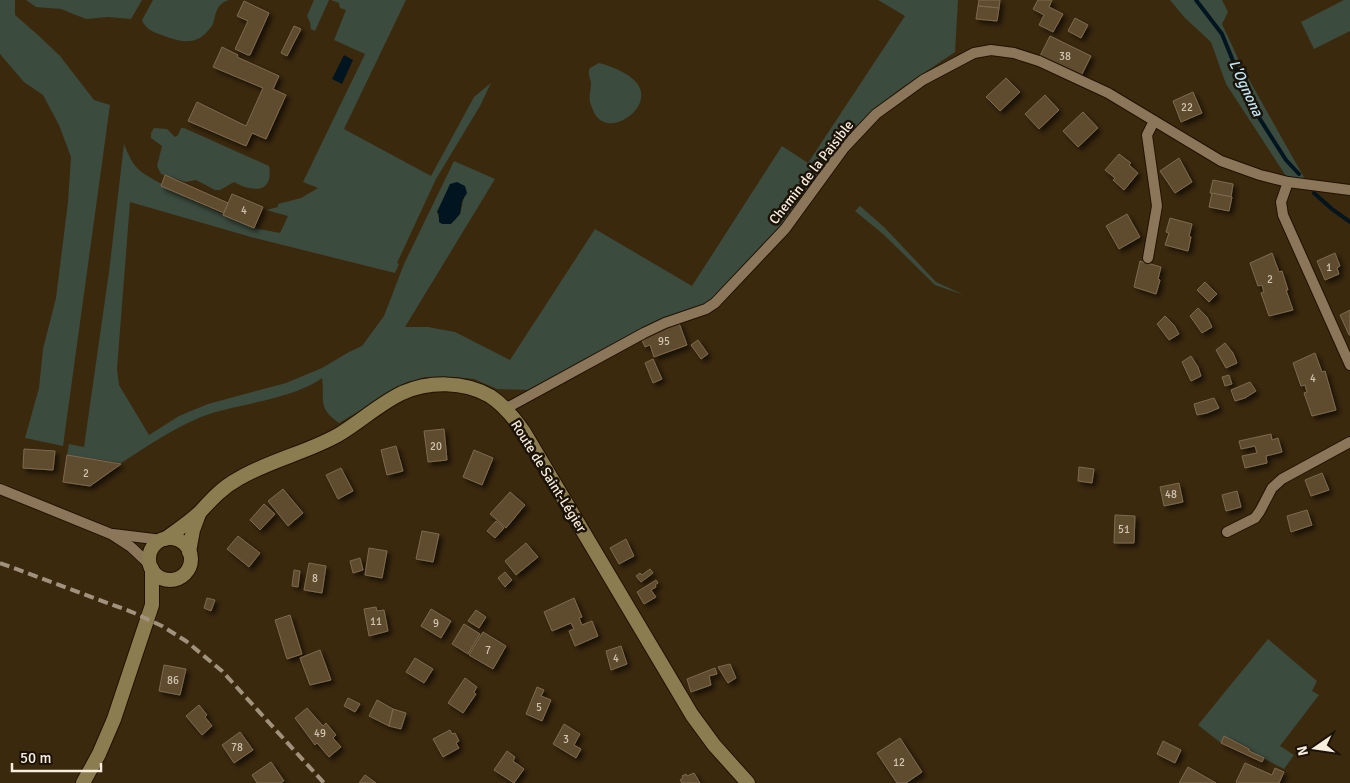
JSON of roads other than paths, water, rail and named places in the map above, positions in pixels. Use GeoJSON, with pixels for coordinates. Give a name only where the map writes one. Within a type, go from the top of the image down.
{"type":"FeatureCollection","features":[{"type":"Feature","properties":{"kind":"main road","name":"Route de Saint-Légier"},"geometry":{"type":"LineString","coordinates":[[163,539],[200,511],[219,492],[236,479],[258,468],[330,439],[392,399],[412,389],[442,384],[461,386],[490,396],[518,423],[532,443],[697,722],[718,750],[748,783]]}},
{"type":"Feature","properties":{"kind":"main road","name":"Route de Saint-Légier"},"geometry":{"type":"LineString","coordinates":[[189,552],[192,530],[200,511]]}},
{"type":"Feature","properties":{"kind":"main road"},"geometry":{"type":"LineString","coordinates":[[83,783],[99,754],[114,719],[152,605],[161,592],[175,579],[184,574],[189,567],[189,552],[182,542],[174,538],[163,539],[151,549],[152,605]]}},
{"type":"Feature","properties":{"kind":"main road"},"geometry":{"type":"LineString","coordinates":[[151,566],[162,579],[175,579]]}},
{"type":"Feature","properties":{"kind":"street","name":"Chemin de la Paisible"},"geometry":{"type":"LineString","coordinates":[[505,409],[644,333],[665,323],[706,309],[715,303],[785,229],[844,148],[876,114],[904,92],[974,53],[991,50],[1025,56],[1108,93],[1221,161],[1253,173],[1288,182],[1350,190]]}},
{"type":"Feature","properties":{"kind":"street"},"geometry":{"type":"LineString","coordinates":[[1148,258],[1156,206],[1147,135],[1154,121]]}},
{"type":"Feature","properties":{"kind":"street"},"geometry":{"type":"LineString","coordinates":[[1288,182],[1281,202],[1283,215],[1350,365]]}},
{"type":"Feature","properties":{"kind":"street"},"geometry":{"type":"LineString","coordinates":[[1227,532],[1255,518],[1272,488],[1282,479],[1350,442]]}},
{"type":"Feature","properties":{"kind":"street"},"geometry":{"type":"LineString","coordinates":[[0,489],[111,534],[131,548],[151,566]]}},
{"type":"Feature","properties":{"kind":"street"},"geometry":{"type":"LineString","coordinates":[[111,534],[163,539]]}},
{"type":"Feature","properties":{"kind":"water"},"geometry":{"type":"Polygon","coordinates":[[[344,55],[353,60],[342,84],[332,79],[344,55]]]}},
{"type":"Feature","properties":{"kind":"water"},"geometry":{"type":"Polygon","coordinates":[[[457,182],[465,186],[467,193],[462,201],[460,214],[451,224],[442,224],[439,222],[439,214],[437,212],[450,184],[457,182]]]}},
{"type":"Feature","properties":{"kind":"waterway","name":"L'Ognona"},"geometry":{"type":"LineString","coordinates":[[1196,0],[1222,34],[1251,105],[1286,160],[1299,174]]}},
{"type":"Feature","properties":{"kind":"waterway","name":"L'Ognona"},"geometry":{"type":"LineString","coordinates":[[1314,193],[1350,222]]}},
{"type":"Feature","properties":{"kind":"railway"},"geometry":{"type":"LineString","coordinates":[[0,563],[132,612],[162,626],[186,641],[222,671],[324,783]]}}]}
